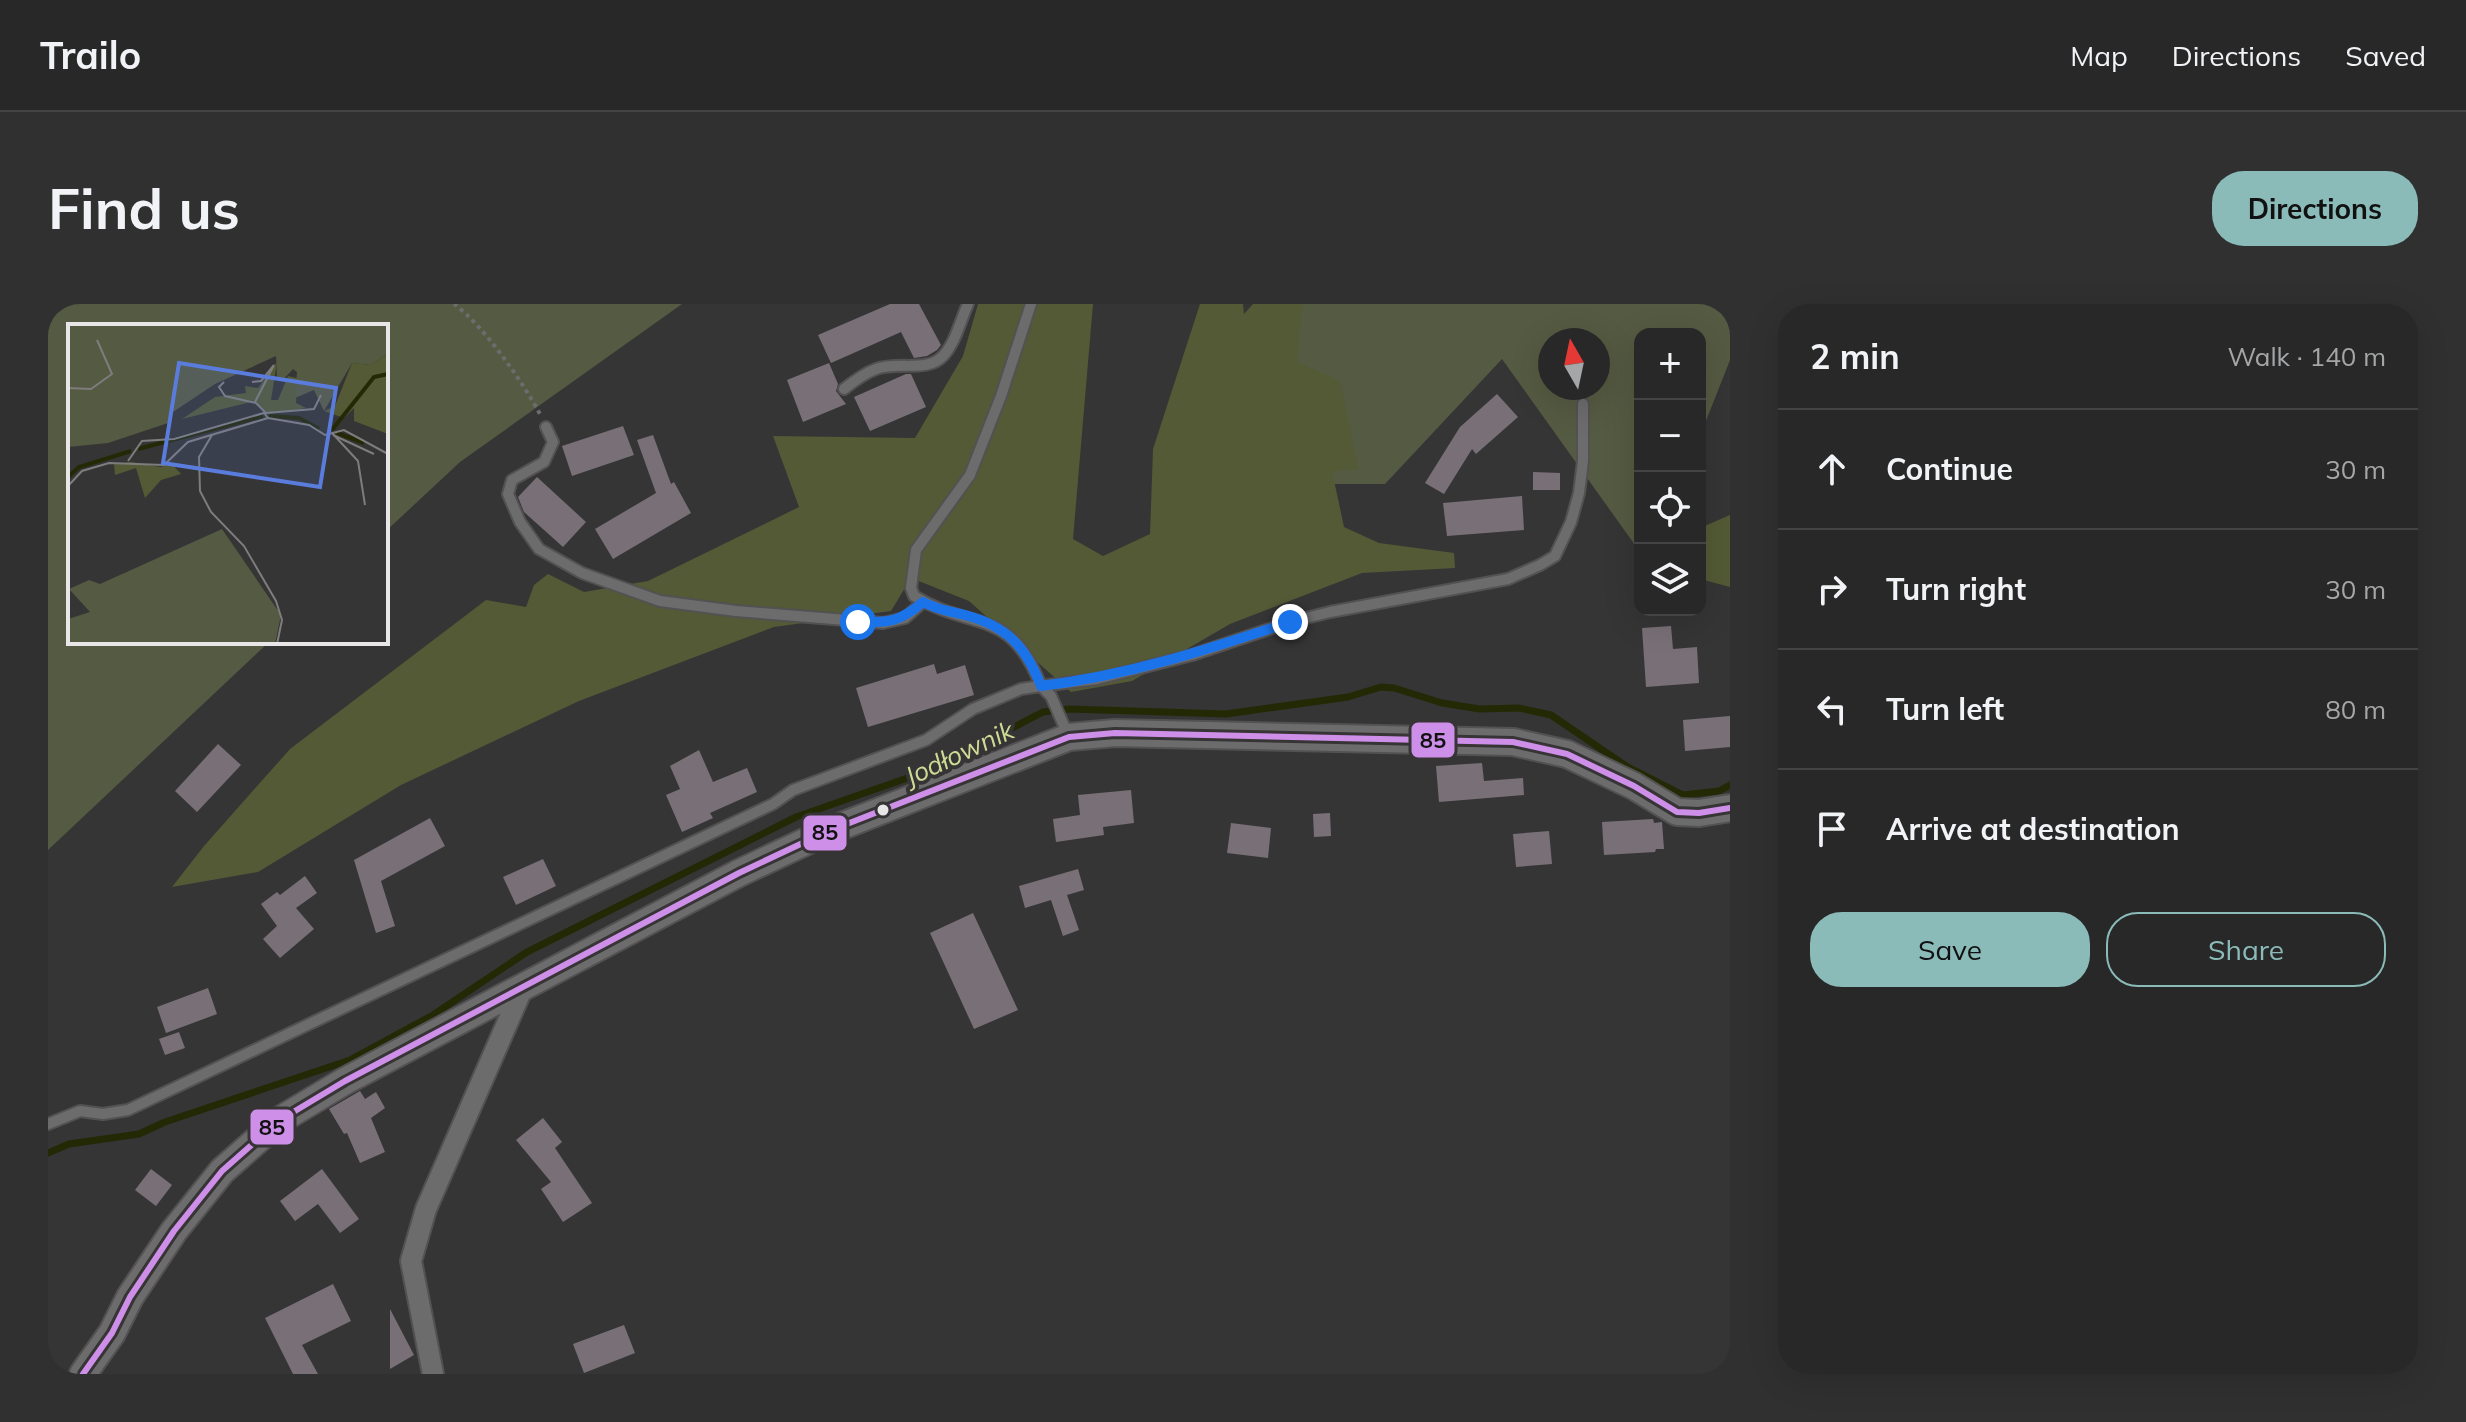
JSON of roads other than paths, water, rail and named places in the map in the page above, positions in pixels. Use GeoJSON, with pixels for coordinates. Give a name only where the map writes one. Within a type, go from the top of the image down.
{"type":"FeatureCollection","features":[{"type":"Feature","properties":{"kind":"street"},"geometry":{"type":"LineString","coordinates":[[83,1374],[112,1333],[130,1297],[174,1231],[222,1171],[280,1120],[345,1081],[739,873],[824,833],[1069,737],[1115,733],[1513,742],[1567,754],[1634,786],[1677,812],[1699,813],[1730,808]]}},
{"type":"Feature","properties":{"kind":"street"},"geometry":{"type":"LineString","coordinates":[[433,1374],[411,1261],[426,1209],[523,987]]}},
{"type":"Feature","properties":{"kind":"lane"},"geometry":{"type":"LineString","coordinates":[[844,389],[877,368],[924,366],[941,359],[951,347],[968,304]]}},
{"type":"Feature","properties":{"kind":"lane"},"geometry":{"type":"LineString","coordinates":[[1031,304],[1001,396],[970,475],[916,550],[911,588],[914,596],[938,611],[964,615],[998,627],[1027,653],[1069,737]]}},
{"type":"Feature","properties":{"kind":"lane"},"geometry":{"type":"LineString","coordinates":[[48,1124],[80,1111],[103,1114],[128,1110],[773,804],[793,790],[926,740],[973,709],[1021,689],[1097,679],[1192,655],[1290,622],[1508,579],[1540,565],[1555,556],[1571,522],[1579,493],[1583,461],[1583,404]]}},
{"type":"Feature","properties":{"kind":"lane"},"geometry":{"type":"LineString","coordinates":[[546,427],[553,442],[544,462],[512,480],[508,494],[520,522],[539,549],[582,573],[660,601],[858,622],[883,623],[905,618],[923,602]]}},
{"type":"Feature","properties":{"kind":"waterway","name":"Jodłownik"},"geometry":{"type":"LineString","coordinates":[[48,1153],[69,1144],[139,1134],[165,1122],[350,1060],[433,1015],[527,952],[796,817],[933,769],[1043,712],[1070,709],[1226,714],[1348,697],[1381,687],[1394,688],[1442,703],[1480,709],[1519,708],[1551,715],[1626,766],[1683,795],[1719,791],[1730,785]]}}]}
